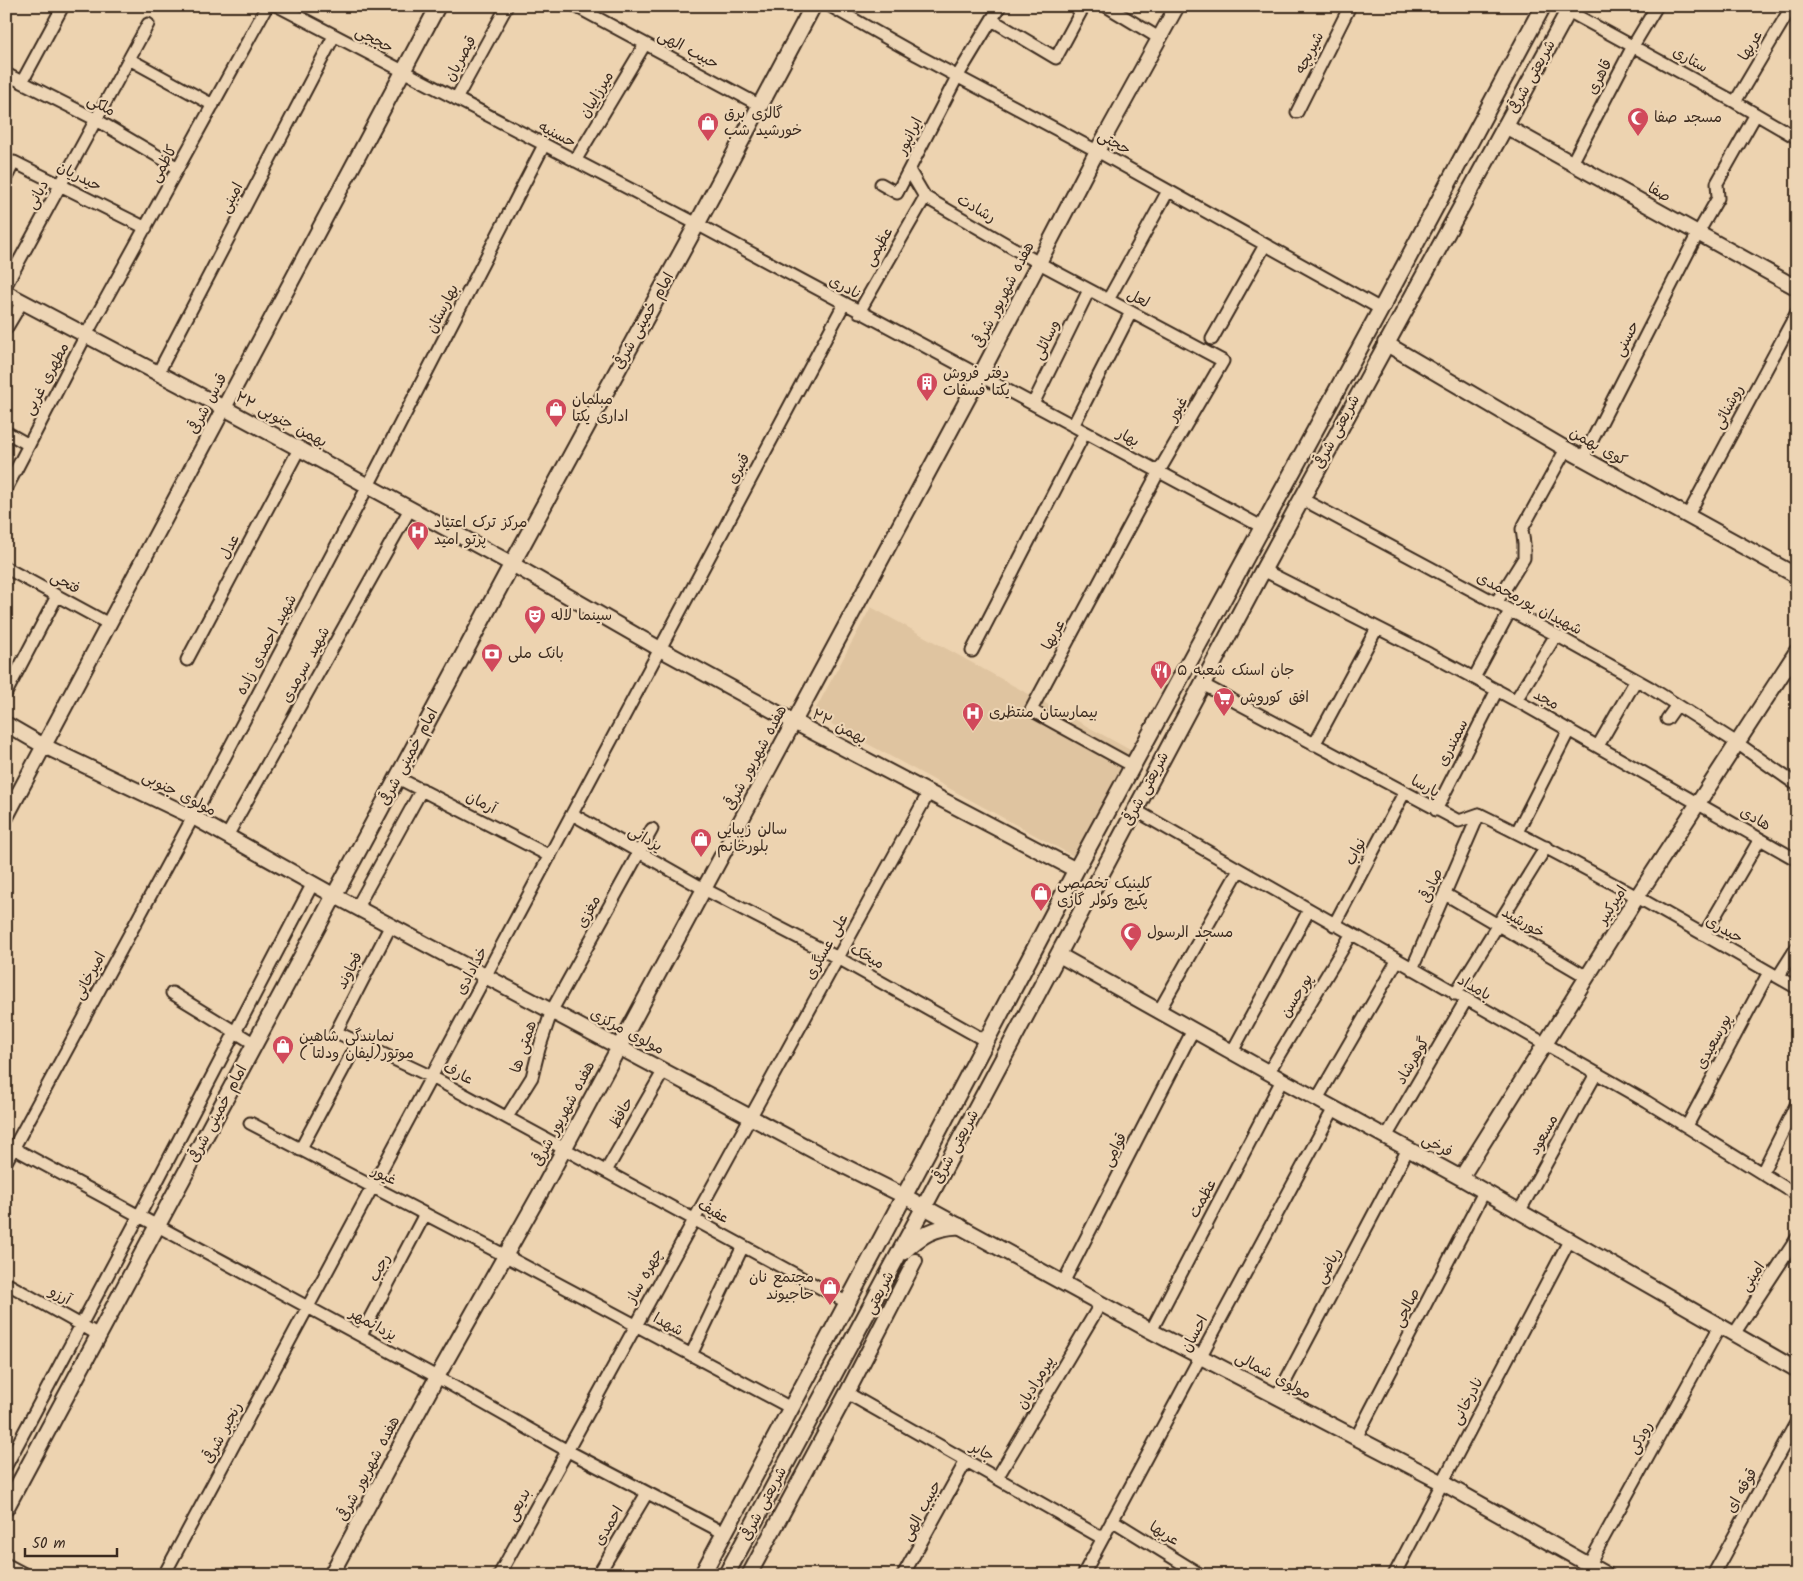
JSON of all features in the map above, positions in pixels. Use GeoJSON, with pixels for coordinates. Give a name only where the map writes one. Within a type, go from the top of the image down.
{"type":"FeatureCollection","features":[{"type":"Feature","properties":{"kind":"main road","name":"امام خمینی شرقی"},"geometry":{"type":"LineString","coordinates":[[6,1508],[512,564],[761,106],[813,6]]}},
{"type":"Feature","properties":{"kind":"main road","name":"شریعتی شرقی"},"geometry":{"type":"LineString","coordinates":[[702,1575],[848,1303],[1076,870],[1381,309],[1543,6]]}},
{"type":"Feature","properties":{"kind":"main road","name":"شریعتی شرقی"},"geometry":{"type":"LineString","coordinates":[[726,1575],[1385,343],[1570,8]]}},
{"type":"Feature","properties":{"kind":"main road"},"geometry":{"type":"LineString","coordinates":[[953,1105],[955,1112],[959,1116],[972,1117]]}},
{"type":"Feature","properties":{"kind":"main road"},"geometry":{"type":"LineString","coordinates":[[897,1258],[923,1236],[937,1228],[959,1226]]}},
{"type":"Feature","properties":{"kind":"main road"},"geometry":{"type":"LineString","coordinates":[[866,1269],[874,1268],[881,1272],[886,1279]]}},
{"type":"Feature","properties":{"kind":"street"},"geometry":{"type":"LineString","coordinates":[[22,82],[62,6]]}},
{"type":"Feature","properties":{"kind":"street","name":"کاظمی"},"geometry":{"type":"LineString","coordinates":[[86,336],[267,6]]}},
{"type":"Feature","properties":{"kind":"street","name":"حججی"},"geometry":{"type":"LineString","coordinates":[[278,6],[403,73]]}},
{"type":"Feature","properties":{"kind":"street","name":"قدس شرقی"},"geometry":{"type":"LineString","coordinates":[[6,817],[438,6]]}},
{"type":"Feature","properties":{"kind":"street","name":"قیصریان"},"geometry":{"type":"LineString","coordinates":[[456,99],[507,6]]}},
{"type":"Feature","properties":{"kind":"street","name":"حبیب الهی"},"geometry":{"type":"LineString","coordinates":[[575,6],[761,106]]}},
{"type":"Feature","properties":{"kind":"street","name":"حجتی"},"geometry":{"type":"LineString","coordinates":[[830,6],[957,77],[1097,151],[1381,309]]}},
{"type":"Feature","properties":{"kind":"street","name":"ایرانپور"},"geometry":{"type":"LineString","coordinates":[[881,184],[897,193],[957,77],[1000,6]]}},
{"type":"Feature","properties":{"kind":"street"},"geometry":{"type":"LineString","coordinates":[[992,20],[1056,58],[1084,6]]}},
{"type":"Feature","properties":{"kind":"street"},"geometry":{"type":"LineString","coordinates":[[1106,6],[1160,38]]}},
{"type":"Feature","properties":{"kind":"street","name":"هفده شهریور شرقی"},"geometry":{"type":"LineString","coordinates":[[331,1575],[704,889],[980,376],[1097,151],[1177,6]]}},
{"type":"Feature","properties":{"kind":"street","name":"شیربچه"},"geometry":{"type":"LineString","coordinates":[[1297,112],[1350,6]]}},
{"type":"Feature","properties":{"kind":"street","name":"قاهری"},"geometry":{"type":"LineString","coordinates":[[1572,163],[1633,46],[1657,6]]}},
{"type":"Feature","properties":{"kind":"street","name":"عربها"},"geometry":{"type":"LineString","coordinates":[[1735,102],[1792,6]]}},
{"type":"Feature","properties":{"kind":"street","name":"ستاری"},"geometry":{"type":"LineString","coordinates":[[1570,8],[1633,46],[1797,138]]}},
{"type":"Feature","properties":{"kind":"street","name":"دیانی"},"geometry":{"type":"LineString","coordinates":[[6,285],[148,24]]}},
{"type":"Feature","properties":{"kind":"street","name":"امینی"},"geometry":{"type":"LineString","coordinates":[[158,373],[334,36]]}},
{"type":"Feature","properties":{"kind":"street","name":"میرزاییان"},"geometry":{"type":"LineString","coordinates":[[575,161],[645,44]]}},
{"type":"Feature","properties":{"kind":"street"},"geometry":{"type":"LineString","coordinates":[[128,60],[213,105]]}},
{"type":"Feature","properties":{"kind":"street","name":"حسنیه"},"geometry":{"type":"LineString","coordinates":[[403,73],[697,224]]}},
{"type":"Feature","properties":{"kind":"street","name":"ملکی"},"geometry":{"type":"LineString","coordinates":[[6,74],[95,119],[178,168]]}},
{"type":"Feature","properties":{"kind":"street","name":"حسنی"},"geometry":{"type":"LineString","coordinates":[[1583,458],[1698,233],[1718,198],[1717,183],[1756,114]]}},
{"type":"Feature","properties":{"kind":"street","name":"صفا"},"geometry":{"type":"LineString","coordinates":[[1505,126],[1797,288]]}},
{"type":"Feature","properties":{"kind":"street","name":"بهارستان"},"geometry":{"type":"LineString","coordinates":[[368,486],[544,145]]}},
{"type":"Feature","properties":{"kind":"street","name":"حیدریان"},"geometry":{"type":"LineString","coordinates":[[6,178],[14,162],[146,228]]}},
{"type":"Feature","properties":{"kind":"street","name":"رشادت"},"geometry":{"type":"LineString","coordinates":[[909,170],[925,197],[1039,263]]}},
{"type":"Feature","properties":{"kind":"street"},"geometry":{"type":"LineString","coordinates":[[1108,300],[1168,191]]}},
{"type":"Feature","properties":{"kind":"street","name":"عظیمی"},"geometry":{"type":"LineString","coordinates":[[859,312],[925,197]]}},
{"type":"Feature","properties":{"kind":"street","name":"نادری"},"geometry":{"type":"LineString","coordinates":[[697,224],[980,376]]}},
{"type":"Feature","properties":{"kind":"street"},"geometry":{"type":"LineString","coordinates":[[1212,339],[1265,244]]}},
{"type":"Feature","properties":{"kind":"street","name":"لعل"},"geometry":{"type":"LineString","coordinates":[[1039,263],[1224,361]]}},
{"type":"Feature","properties":{"kind":"street","name":"وسائلی"},"geometry":{"type":"LineString","coordinates":[[1033,404],[1089,290]]}},
{"type":"Feature","properties":{"kind":"street","name":"۲۲ بهمن جنوبی"},"geometry":{"type":"LineString","coordinates":[[6,293],[224,408],[512,564]]}},
{"type":"Feature","properties":{"kind":"street"},"geometry":{"type":"LineString","coordinates":[[6,330],[22,302]]}},
{"type":"Feature","properties":{"kind":"street","name":"قنبری"},"geometry":{"type":"LineString","coordinates":[[660,649],[844,304]]}},
{"type":"Feature","properties":{"kind":"street"},"geometry":{"type":"LineString","coordinates":[[1073,426],[1131,312]]}},
{"type":"Feature","properties":{"kind":"street","name":"روشنائی"},"geometry":{"type":"LineString","coordinates":[[1688,515],[1797,312]]}},
{"type":"Feature","properties":{"kind":"street","name":"مطهری غربی"},"geometry":{"type":"LineString","coordinates":[[6,489],[86,336]]}},
{"type":"Feature","properties":{"kind":"street","name":"کوی بهمن"},"geometry":{"type":"LineString","coordinates":[[1385,343],[1566,449],[1797,576]]}},
{"type":"Feature","properties":{"kind":"street","name":"غیور"},"geometry":{"type":"LineString","coordinates":[[1159,472],[1224,361]]}},
{"type":"Feature","properties":{"kind":"street","name":"بهار"},"geometry":{"type":"LineString","coordinates":[[980,376],[1262,527]]}},
{"type":"Feature","properties":{"kind":"street"},"geometry":{"type":"LineString","coordinates":[[6,432],[29,445]]}},
{"type":"Feature","properties":{"kind":"street"},"geometry":{"type":"LineString","coordinates":[[972,650],[1085,432]]}},
{"type":"Feature","properties":{"kind":"street","name":"عدل"},"geometry":{"type":"LineString","coordinates":[[187,660],[299,449]]}},
{"type":"Feature","properties":{"kind":"street"},"geometry":{"type":"LineString","coordinates":[[1496,603],[1524,558],[1522,529],[1566,449]]}},
{"type":"Feature","properties":{"kind":"street","name":"عربها"},"geometry":{"type":"LineString","coordinates":[[1133,766],[1031,710],[1159,472]]}},
{"type":"Feature","properties":{"kind":"street","name":"شهید احمدی زاده"},"geometry":{"type":"LineString","coordinates":[[193,817],[368,486]]}},
{"type":"Feature","properties":{"kind":"street","name":"شهیدان پورمحمدی"},"geometry":{"type":"LineString","coordinates":[[1302,499],[1556,634],[1636,680],[1737,743]]}},
{"type":"Feature","properties":{"kind":"street","name":"شهید سرمدی"},"geometry":{"type":"LineString","coordinates":[[227,836],[410,509]]}},
{"type":"Feature","properties":{"kind":"street","name":"۲۲ بهمن"},"geometry":{"type":"LineString","coordinates":[[512,564],[660,649],[794,722],[1076,870]]}},
{"type":"Feature","properties":{"kind":"street","name":"فتحی"},"geometry":{"type":"LineString","coordinates":[[6,568],[109,624]]}},
{"type":"Feature","properties":{"kind":"street","name":"مجد"},"geometry":{"type":"LineString","coordinates":[[1263,570],[1516,700],[1698,803]]}},
{"type":"Feature","properties":{"kind":"street"},"geometry":{"type":"LineString","coordinates":[[6,693],[57,596]]}},
{"type":"Feature","properties":{"kind":"street"},"geometry":{"type":"LineString","coordinates":[[1474,678],[1510,611]]}},
{"type":"Feature","properties":{"kind":"street"},"geometry":{"type":"LineString","coordinates":[[1314,745],[1377,628]]}},
{"type":"Feature","properties":{"kind":"street"},"geometry":{"type":"LineString","coordinates":[[1516,700],[1556,634]]}},
{"type":"Feature","properties":{"kind":"street","name":"خدادادی"},"geometry":{"type":"LineString","coordinates":[[308,1306],[660,649]]}},
{"type":"Feature","properties":{"kind":"street","name":"امیرکبیر"},"geometry":{"type":"LineString","coordinates":[[1461,1178],[1637,897],[1797,651]]}},
{"type":"Feature","properties":{"kind":"street"},"geometry":{"type":"LineString","coordinates":[[1598,746],[1636,680]]}},
{"type":"Feature","properties":{"kind":"street","name":"پارسا"},"geometry":{"type":"LineString","coordinates":[[1202,684],[1459,822],[1479,814]]}},
{"type":"Feature","properties":{"kind":"street","name":"سمندری"},"geometry":{"type":"LineString","coordinates":[[1436,810],[1497,690]]}},
{"type":"Feature","properties":{"kind":"street"},"geometry":{"type":"LineString","coordinates":[[1667,719],[1677,705]]}},
{"type":"Feature","properties":{"kind":"street","name":"مولوی جنوبی"},"geometry":{"type":"LineString","coordinates":[[6,724],[44,746],[193,817],[335,896]]}},
{"type":"Feature","properties":{"kind":"street"},"geometry":{"type":"LineString","coordinates":[[1517,832],[1568,730]]}},
{"type":"Feature","properties":{"kind":"street"},"geometry":{"type":"LineString","coordinates":[[1737,743],[1797,785]]}},
{"type":"Feature","properties":{"kind":"street","name":"آرمان"},"geometry":{"type":"LineString","coordinates":[[398,778],[550,856]]}},
{"type":"Feature","properties":{"kind":"street"},"geometry":{"type":"LineString","coordinates":[[356,907],[422,789]]}},
{"type":"Feature","properties":{"kind":"street","name":"علی عسگری"},"geometry":{"type":"LineString","coordinates":[[751,1117],[929,792]]}},
{"type":"Feature","properties":{"kind":"street","name":"نواب"},"geometry":{"type":"LineString","coordinates":[[1334,925],[1404,793]]}},
{"type":"Feature","properties":{"kind":"street","name":"هادی"},"geometry":{"type":"LineString","coordinates":[[1698,803],[1760,839],[1796,857]]}},
{"type":"Feature","properties":{"kind":"street","name":"بامداد"},"geometry":{"type":"LineString","coordinates":[[1135,810],[1687,1126],[1797,1195]]}},
{"type":"Feature","properties":{"kind":"street","name":"یزدانی"},"geometry":{"type":"LineString","coordinates":[[572,814],[704,889]]}},
{"type":"Feature","properties":{"kind":"street"},"geometry":{"type":"LineString","coordinates":[[1479,814],[1546,847],[1637,897]]}},
{"type":"Feature","properties":{"kind":"street","name":"صادقی"},"geometry":{"type":"LineString","coordinates":[[1412,969],[1479,814]]}},
{"type":"Feature","properties":{"kind":"street","name":"امیرخانی"},"geometry":{"type":"LineString","coordinates":[[6,1162],[10,1146],[193,817]]}},
{"type":"Feature","properties":{"kind":"street","name":"مغزی"},"geometry":{"type":"LineString","coordinates":[[552,1010],[652,829]]}},
{"type":"Feature","properties":{"kind":"street"},"geometry":{"type":"LineString","coordinates":[[1704,935],[1760,839]]}},
{"type":"Feature","properties":{"kind":"street"},"geometry":{"type":"LineString","coordinates":[[1455,994],[1546,847]]}},
{"type":"Feature","properties":{"kind":"street"},"geometry":{"type":"LineString","coordinates":[[1158,1011],[1239,870]]}},
{"type":"Feature","properties":{"kind":"street"},"geometry":{"type":"LineString","coordinates":[[6,1466],[140,1216],[313,884]]}},
{"type":"Feature","properties":{"kind":"street","name":"میخک"},"geometry":{"type":"LineString","coordinates":[[704,889],[838,958],[986,1041]]}},
{"type":"Feature","properties":{"kind":"street","name":"خورشید"},"geometry":{"type":"LineString","coordinates":[[1445,894],[1587,977]]}},
{"type":"Feature","properties":{"kind":"street","name":"مولوی مرکزی"},"geometry":{"type":"LineString","coordinates":[[335,896],[924,1207]]}},
{"type":"Feature","properties":{"kind":"street","name":"حیدری"},"geometry":{"type":"LineString","coordinates":[[1637,897],[1797,988]]}},
{"type":"Feature","properties":{"kind":"street"},"geometry":{"type":"LineString","coordinates":[[1232,1052],[1309,910]]}},
{"type":"Feature","properties":{"kind":"street","name":"فجاوند"},"geometry":{"type":"LineString","coordinates":[[336,1032],[391,925]]}},
{"type":"Feature","properties":{"kind":"street","name":"پورحسن"},"geometry":{"type":"LineString","coordinates":[[1268,1073],[1352,935]]}},
{"type":"Feature","properties":{"kind":"street","name":"پورسعیدی"},"geometry":{"type":"LineString","coordinates":[[1687,1126],[1773,975],[1797,947]]}},
{"type":"Feature","properties":{"kind":"street","name":"فرخی"},"geometry":{"type":"LineString","coordinates":[[1059,955],[1268,1073],[1461,1178],[1797,1370]]}},
{"type":"Feature","properties":{"kind":"street"},"geometry":{"type":"LineString","coordinates":[[1317,1099],[1397,961]]}},
{"type":"Feature","properties":{"kind":"street"},"geometry":{"type":"LineString","coordinates":[[172,992],[255,1044]]}},
{"type":"Feature","properties":{"kind":"street","name":"گوهرشاد"},"geometry":{"type":"LineString","coordinates":[[1386,1137],[1466,1000]]}},
{"type":"Feature","properties":{"kind":"street","name":"همتی ها"},"geometry":{"type":"LineString","coordinates":[[507,1117],[532,1077],[552,1010]]}},
{"type":"Feature","properties":{"kind":"street","name":"قوامی"},"geometry":{"type":"LineString","coordinates":[[1063,1283],[1192,1030]]}},
{"type":"Feature","properties":{"kind":"street","name":"عارف"},"geometry":{"type":"LineString","coordinates":[[336,1032],[432,1077],[564,1148]]}},
{"type":"Feature","properties":{"kind":"street"},"geometry":{"type":"LineString","coordinates":[[300,1150],[358,1042]]}},
{"type":"Feature","properties":{"kind":"street","name":"حافظ"},"geometry":{"type":"LineString","coordinates":[[606,1171],[664,1070]]}},
{"type":"Feature","properties":{"kind":"street","name":"مسعود"},"geometry":{"type":"LineString","coordinates":[[1519,1212],[1596,1074]]}},
{"type":"Feature","properties":{"kind":"street","name":"عظمت"},"geometry":{"type":"LineString","coordinates":[[1151,1331],[1282,1080]]}},
{"type":"Feature","properties":{"kind":"street"},"geometry":{"type":"LineString","coordinates":[[1762,1173],[1797,1103]]}},
{"type":"Feature","properties":{"kind":"street","name":"احسان"},"geometry":{"type":"LineString","coordinates":[[1082,1575],[1334,1108]]}},
{"type":"Feature","properties":{"kind":"street","name":"چهره ساز"},"geometry":{"type":"LineString","coordinates":[[566,1450],[751,1117]]}},
{"type":"Feature","properties":{"kind":"street","name":"غیور"},"geometry":{"type":"LineString","coordinates":[[250,1123],[504,1255]]}},
{"type":"Feature","properties":{"kind":"street","name":"یزدانمهر"},"geometry":{"type":"LineString","coordinates":[[10,1146],[308,1306],[566,1450],[724,1533]]}},
{"type":"Feature","properties":{"kind":"street","name":"عفیف"},"geometry":{"type":"LineString","coordinates":[[564,1148],[848,1303]]}},
{"type":"Feature","properties":{"kind":"street","name":"ریاضی"},"geometry":{"type":"LineString","coordinates":[[1277,1397],[1408,1149]]}},
{"type":"Feature","properties":{"kind":"street","name":"صالحی"},"geometry":{"type":"LineString","coordinates":[[1356,1438],[1484,1192]]}},
{"type":"Feature","properties":{"kind":"street","name":"مولوی شمالی"},"geometry":{"type":"LineString","coordinates":[[924,1207],[1151,1331],[1442,1483],[1586,1570],[1607,1575]]}},
{"type":"Feature","properties":{"kind":"street","name":"رجب"},"geometry":{"type":"LineString","coordinates":[[361,1335],[425,1214]]}},
{"type":"Feature","properties":{"kind":"street","name":"امینی"},"geometry":{"type":"LineString","coordinates":[[1734,1334],[1797,1238]]}},
{"type":"Feature","properties":{"kind":"street","name":"نادرخانی"},"geometry":{"type":"LineString","coordinates":[[1394,1575],[1569,1241]]}},
{"type":"Feature","properties":{"kind":"street"},"geometry":{"type":"LineString","coordinates":[[692,1355],[743,1246]]}},
{"type":"Feature","properties":{"kind":"street","name":"شهدا"},"geometry":{"type":"LineString","coordinates":[[504,1255],[791,1408]]}},
{"type":"Feature","properties":{"kind":"street","name":"شریعتی"},"geometry":{"type":"LineString","coordinates":[[874,1341],[915,1261]]}},
{"type":"Feature","properties":{"kind":"street","name":"آرزو"},"geometry":{"type":"LineString","coordinates":[[6,1284],[99,1335]]}},
{"type":"Feature","properties":{"kind":"street","name":"پیرمرادیان"},"geometry":{"type":"LineString","coordinates":[[997,1478],[1101,1303]]}},
{"type":"Feature","properties":{"kind":"street","name":"رنجبر شرقی"},"geometry":{"type":"LineString","coordinates":[[164,1575],[308,1306]]}},
{"type":"Feature","properties":{"kind":"street","name":"رودکی"},"geometry":{"type":"LineString","coordinates":[[1586,1570],[1720,1326]]}},
{"type":"Feature","properties":{"kind":"street"},"geometry":{"type":"LineString","coordinates":[[856,1332],[874,1341]]}},
{"type":"Feature","properties":{"kind":"street","name":"شریعتی شرقی"},"geometry":{"type":"LineString","coordinates":[[749,1575],[874,1341]]}},
{"type":"Feature","properties":{"kind":"street","name":"جابر"},"geometry":{"type":"LineString","coordinates":[[847,1393],[1102,1538]]}},
{"type":"Feature","properties":{"kind":"street","name":"قوقه ای"},"geometry":{"type":"LineString","coordinates":[[1713,1575],[1797,1421]]}},
{"type":"Feature","properties":{"kind":"street","name":"بدیعی"},"geometry":{"type":"LineString","coordinates":[[499,1575],[566,1450]]}},
{"type":"Feature","properties":{"kind":"street","name":"حبیب الهی"},"geometry":{"type":"LineString","coordinates":[[903,1575],[966,1461]]}},
{"type":"Feature","properties":{"kind":"street","name":"احمدی"},"geometry":{"type":"LineString","coordinates":[[598,1575],[647,1493]]}},
{"type":"Feature","properties":{"kind":"street","name":"عربها"},"geometry":{"type":"LineString","coordinates":[[1112,1520],[1201,1575]]}},
{"type":"Feature","properties":{"kind":"street"},"geometry":{"type":"LineString","coordinates":[[6,1566],[23,1575]]}},
{"type":"Feature","properties":{"kind":"shaded area","name":"بیمارستان منتظری"},"geometry":{"type":"Polygon","coordinates":[[[871,607],[1132,751],[1075,857],[813,714],[871,607]]]}},
{"type":"Feature","properties":{"kind":"place","name":"مسجد صفا"},"geometry":{"type":"Point","coordinates":[1638,137]}},
{"type":"Feature","properties":{"kind":"place","name":"گالری برق خورشید شب"},"geometry":{"type":"Point","coordinates":[708,142]}},
{"type":"Feature","properties":{"kind":"place","name":"دفتر فروش یکتا فسفات"},"geometry":{"type":"Point","coordinates":[927,402]}},
{"type":"Feature","properties":{"kind":"place","name":"مبلمان اداری یکتا"},"geometry":{"type":"Point","coordinates":[556,428]}},
{"type":"Feature","properties":{"kind":"place","name":"مرکز ترک اعتیاد پرتو امید"},"geometry":{"type":"Point","coordinates":[418,551]}},
{"type":"Feature","properties":{"kind":"place","name":"سینما لاله"},"geometry":{"type":"Point","coordinates":[535,635]}},
{"type":"Feature","properties":{"kind":"place","name":"بانک ملی"},"geometry":{"type":"Point","coordinates":[492,673]}},
{"type":"Feature","properties":{"kind":"place","name":"جان اسنک شعبه ۵"},"geometry":{"type":"Point","coordinates":[1161,690]}},
{"type":"Feature","properties":{"kind":"place","name":"افق کوروش"},"geometry":{"type":"Point","coordinates":[1224,717]}},
{"type":"Feature","properties":{"kind":"place","name":"بیمارستان منتظری"},"geometry":{"type":"Point","coordinates":[973,732]}},
{"type":"Feature","properties":{"kind":"place","name":"سالن زیبایی بلورخانم"},"geometry":{"type":"Point","coordinates":[701,858]}},
{"type":"Feature","properties":{"kind":"place","name":"کلینیک تخصصی پکیج وکولر گازی"},"geometry":{"type":"Point","coordinates":[1041,912]}},
{"type":"Feature","properties":{"kind":"place","name":"مسجد الرسول"},"geometry":{"type":"Point","coordinates":[1131,952]}},
{"type":"Feature","properties":{"kind":"place","name":"نمایندگی شاهین موتور(لیفان ودلتا )"},"geometry":{"type":"Point","coordinates":[283,1065]}},
{"type":"Feature","properties":{"kind":"place","name":"مجتمع نان حاجیوند"},"geometry":{"type":"Point","coordinates":[830,1306]}}]}
